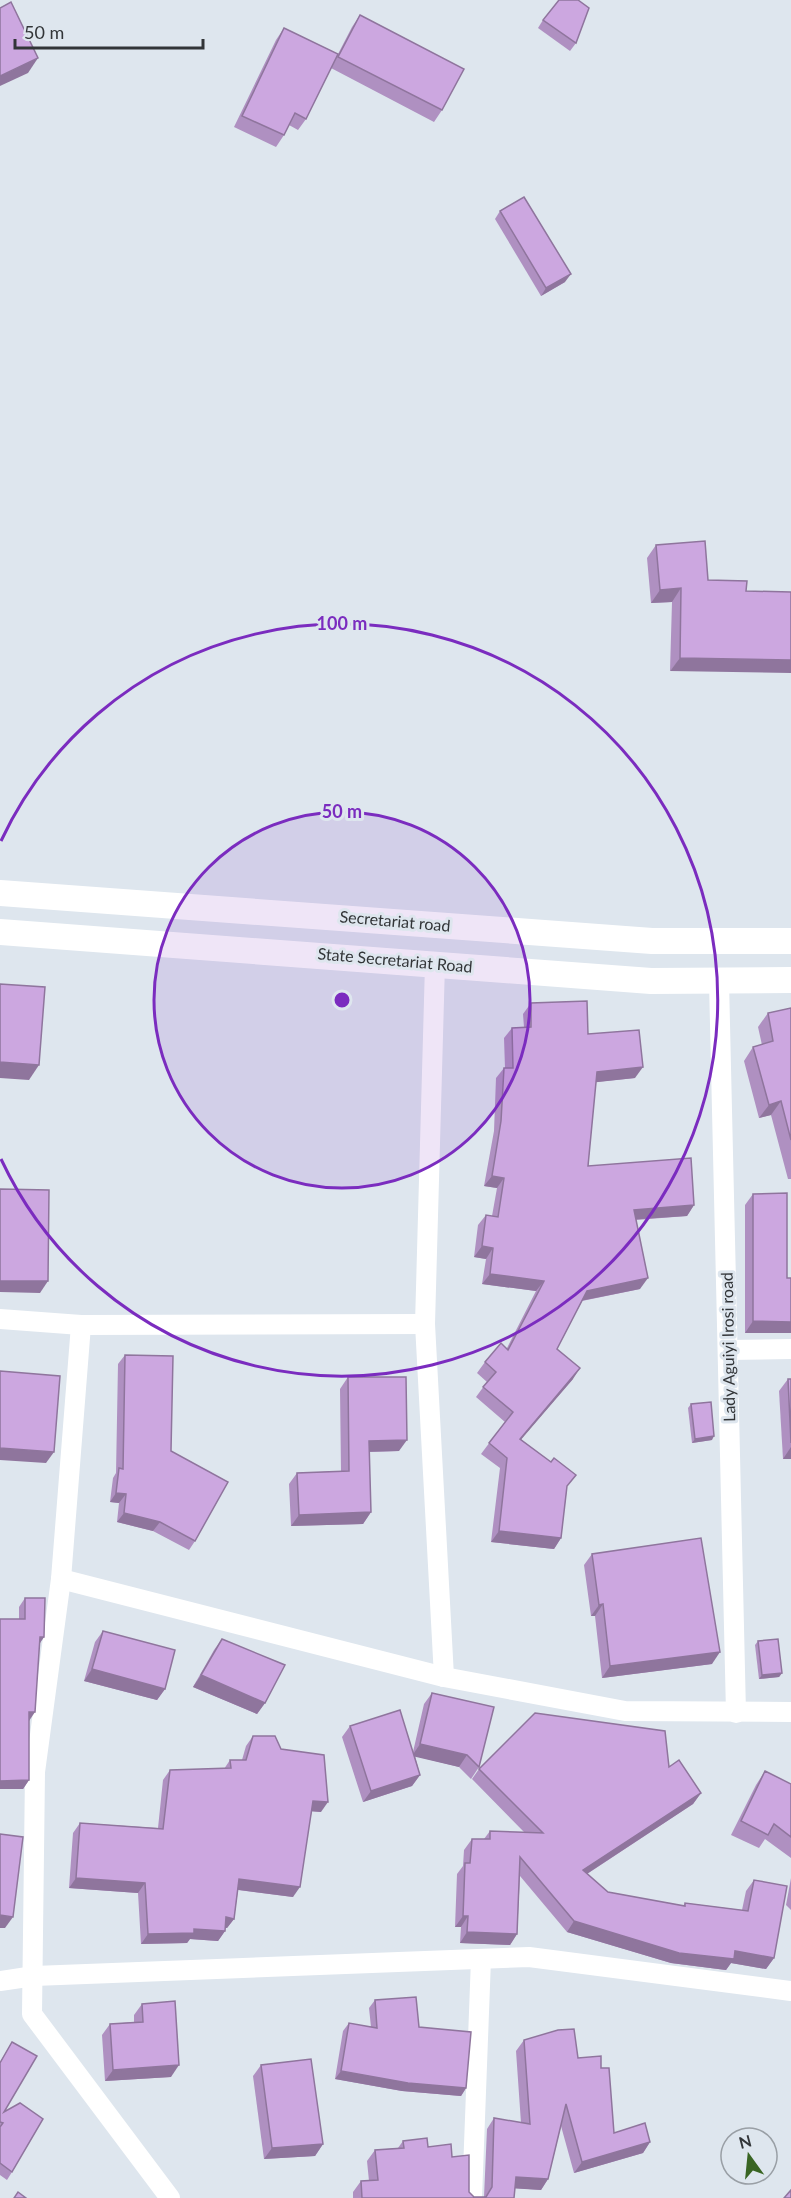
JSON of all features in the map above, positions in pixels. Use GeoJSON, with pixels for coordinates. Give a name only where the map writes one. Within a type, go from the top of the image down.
{"type":"FeatureCollection","features":[{"type":"Feature","properties":{"kind":"street","name":"Secretariat road"},"geometry":{"type":"LineString","coordinates":[[0,893],[652,941],[791,941]]}},
{"type":"Feature","properties":{"kind":"street","name":"State Secretariat Road"},"geometry":{"type":"LineString","coordinates":[[0,932],[651,981],[791,980]]}},
{"type":"Feature","properties":{"kind":"street"},"geometry":{"type":"LineString","coordinates":[[435,964],[425,1324],[444,1677]]}},
{"type":"Feature","properties":{"kind":"street","name":"Lady Aguiyi Irosi road"},"geometry":{"type":"LineString","coordinates":[[719,981],[736,1713]]}},
{"type":"Feature","properties":{"kind":"street"},"geometry":{"type":"LineString","coordinates":[[0,1319],[81,1325],[425,1324]]}},
{"type":"Feature","properties":{"kind":"street"},"geometry":{"type":"LineString","coordinates":[[81,1325],[61,1579],[35,1772],[32,2014],[170,2198]]}},
{"type":"Feature","properties":{"kind":"street"},"geometry":{"type":"LineString","coordinates":[[728,1350],[791,1349]]}},
{"type":"Feature","properties":{"kind":"street"},"geometry":{"type":"LineString","coordinates":[[61,1579],[444,1677],[625,1711],[791,1712]]}},
{"type":"Feature","properties":{"kind":"street"},"geometry":{"type":"LineString","coordinates":[[0,1981],[34,1976],[529,1957],[791,1991]]}},
{"type":"Feature","properties":{"kind":"street"},"geometry":{"type":"LineString","coordinates":[[472,2198],[481,1959]]}},
{"type":"Feature","properties":{"kind":"building"},"geometry":{"type":"Polygon","coordinates":[[[559,0],[578,0],[589,8],[576,43],[543,20],[559,0]]]}},
{"type":"Feature","properties":{"kind":"building"},"geometry":{"type":"Polygon","coordinates":[[[11,2],[38,58],[0,76],[0,8],[11,2]]]}},
{"type":"Feature","properties":{"kind":"building"},"geometry":{"type":"Polygon","coordinates":[[[360,15],[464,69],[442,110],[338,57],[360,15]]]}},
{"type":"Feature","properties":{"kind":"building"},"geometry":{"type":"Polygon","coordinates":[[[284,28],[338,54],[306,119],[295,113],[284,135],[242,116],[284,28]]]}},
{"type":"Feature","properties":{"kind":"building"},"geometry":{"type":"Polygon","coordinates":[[[524,197],[571,274],[546,288],[500,211],[524,197]]]}},
{"type":"Feature","properties":{"kind":"building"},"geometry":{"type":"Polygon","coordinates":[[[705,541],[708,580],[747,581],[746,591],[791,592],[791,660],[680,658],[681,588],[660,590],[656,545],[705,541]]]}},
{"type":"Feature","properties":{"kind":"building"},"geometry":{"type":"Polygon","coordinates":[[[0,984],[45,987],[39,1065],[0,1062],[0,984]]]}},
{"type":"Feature","properties":{"kind":"building"},"geometry":{"type":"Polygon","coordinates":[[[587,1001],[588,1034],[639,1030],[643,1067],[597,1072],[588,1166],[691,1158],[694,1205],[634,1210],[648,1278],[587,1291],[557,1349],[580,1368],[520,1439],[551,1462],[554,1458],[576,1475],[567,1486],[561,1538],[499,1531],[507,1458],[489,1443],[513,1412],[483,1387],[496,1372],[485,1362],[501,1343],[508,1350],[544,1281],[490,1274],[493,1248],[482,1246],[486,1215],[498,1217],[504,1178],[492,1176],[501,1121],[504,1068],[513,1068],[512,1028],[531,1027],[531,1003],[587,1001]]]}},
{"type":"Feature","properties":{"kind":"building"},"geometry":{"type":"Polygon","coordinates":[[[791,1008],[791,1140],[781,1101],[769,1105],[753,1047],[773,1041],[768,1013],[791,1008]]]}},
{"type":"Feature","properties":{"kind":"building"},"geometry":{"type":"Polygon","coordinates":[[[0,1189],[49,1190],[48,1281],[0,1281],[0,1189]]]}},
{"type":"Feature","properties":{"kind":"building"},"geometry":{"type":"Polygon","coordinates":[[[787,1193],[787,1278],[791,1278],[791,1322],[753,1321],[753,1194],[787,1193]]]}},
{"type":"Feature","properties":{"kind":"building"},"geometry":{"type":"Polygon","coordinates":[[[125,1355],[173,1356],[171,1451],[228,1482],[195,1541],[160,1522],[124,1513],[126,1494],[116,1493],[119,1468],[123,1469],[125,1355]]]}},
{"type":"Feature","properties":{"kind":"building"},"geometry":{"type":"Polygon","coordinates":[[[0,1371],[60,1376],[54,1452],[0,1448],[0,1371]]]}},
{"type":"Feature","properties":{"kind":"building"},"geometry":{"type":"Polygon","coordinates":[[[348,1377],[406,1377],[407,1440],[369,1441],[371,1512],[299,1515],[297,1473],[349,1471],[348,1377]]]}},
{"type":"Feature","properties":{"kind":"building"},"geometry":{"type":"Polygon","coordinates":[[[788,1379],[791,1379],[791,1443],[788,1379]]]}},
{"type":"Feature","properties":{"kind":"building"},"geometry":{"type":"Polygon","coordinates":[[[711,1402],[714,1436],[695,1439],[691,1404],[711,1402]]]}},
{"type":"Feature","properties":{"kind":"building"},"geometry":{"type":"Polygon","coordinates":[[[701,1538],[720,1652],[610,1666],[603,1604],[599,1605],[592,1554],[701,1538]]]}},
{"type":"Feature","properties":{"kind":"building"},"geometry":{"type":"Polygon","coordinates":[[[25,1598],[45,1598],[44,1637],[40,1637],[35,1712],[29,1712],[29,1780],[0,1781],[0,1619],[25,1619],[25,1598]]]}},
{"type":"Feature","properties":{"kind":"building"},"geometry":{"type":"Polygon","coordinates":[[[103,1631],[175,1650],[165,1689],[92,1669],[103,1631]]]}},
{"type":"Feature","properties":{"kind":"building"},"geometry":{"type":"Polygon","coordinates":[[[222,1639],[285,1665],[265,1703],[201,1675],[222,1639]]]}},
{"type":"Feature","properties":{"kind":"building"},"geometry":{"type":"Polygon","coordinates":[[[778,1639],[782,1673],[762,1675],[758,1641],[778,1639]]]}},
{"type":"Feature","properties":{"kind":"building"},"geometry":{"type":"Polygon","coordinates":[[[432,1693],[494,1707],[479,1767],[467,1755],[420,1744],[432,1693]]]}},
{"type":"Feature","properties":{"kind":"building"},"geometry":{"type":"Polygon","coordinates":[[[400,1710],[420,1775],[371,1791],[350,1726],[400,1710]]]}},
{"type":"Feature","properties":{"kind":"building"},"geometry":{"type":"Polygon","coordinates":[[[535,1713],[665,1731],[669,1767],[679,1760],[701,1793],[583,1870],[608,1892],[685,1906],[685,1903],[748,1911],[754,1880],[787,1886],[774,1958],[735,1951],[734,1959],[679,1953],[574,1921],[520,1857],[517,1934],[467,1932],[468,1916],[463,1916],[465,1863],[470,1863],[472,1839],[490,1839],[490,1831],[543,1833],[479,1769],[535,1713]]]}},
{"type":"Feature","properties":{"kind":"building"},"geometry":{"type":"Polygon","coordinates":[[[253,1736],[275,1736],[281,1749],[324,1755],[328,1802],[313,1801],[300,1887],[239,1879],[234,1919],[226,1917],[225,1931],[194,1929],[194,1933],[148,1934],[145,1883],[76,1878],[80,1823],[163,1829],[170,1770],[231,1768],[230,1760],[246,1760],[253,1736]]]}},
{"type":"Feature","properties":{"kind":"building"},"geometry":{"type":"Polygon","coordinates":[[[765,1771],[791,1784],[791,1837],[774,1824],[768,1835],[741,1821],[765,1771]]]}},
{"type":"Feature","properties":{"kind":"building"},"geometry":{"type":"Polygon","coordinates":[[[0,1834],[23,1837],[13,1917],[0,1915],[0,1834]]]}},
{"type":"Feature","properties":{"kind":"building"},"geometry":{"type":"Polygon","coordinates":[[[416,1997],[419,2027],[471,2032],[466,2088],[408,2083],[341,2071],[349,2023],[377,2028],[375,2000],[416,1997]]]}},
{"type":"Feature","properties":{"kind":"building"},"geometry":{"type":"Polygon","coordinates":[[[175,2001],[179,2065],[113,2070],[110,2024],[143,2022],[142,2004],[175,2001]]]}},
{"type":"Feature","properties":{"kind":"building"},"geometry":{"type":"Polygon","coordinates":[[[574,2029],[578,2058],[601,2056],[601,2068],[609,2068],[614,2133],[645,2123],[650,2142],[582,2162],[566,2104],[548,2179],[516,2177],[514,2198],[362,2198],[361,2181],[378,2180],[375,2150],[404,2148],[403,2141],[427,2138],[428,2147],[451,2144],[452,2157],[469,2155],[469,2192],[474,2197],[486,2197],[492,2187],[494,2118],[530,2124],[524,2040],[558,2030],[574,2029]]]}},
{"type":"Feature","properties":{"kind":"building"},"geometry":{"type":"Polygon","coordinates":[[[12,2042],[37,2056],[4,2112],[20,2103],[43,2119],[12,2172],[0,2163],[0,2127],[3,2123],[0,2122],[0,2063],[12,2042]]]}},
{"type":"Feature","properties":{"kind":"building"},"geometry":{"type":"Polygon","coordinates":[[[311,2059],[323,2144],[272,2148],[261,2065],[311,2059]]]}},
{"type":"Feature","properties":{"kind":"building"},"geometry":{"type":"Polygon","coordinates":[[[791,2190],[791,2198],[784,2198],[791,2190]]]}},
{"type":"Feature","properties":{"kind":"building"},"geometry":{"type":"Polygon","coordinates":[[[18,2192],[26,2198],[14,2198],[18,2192]]]}}]}
